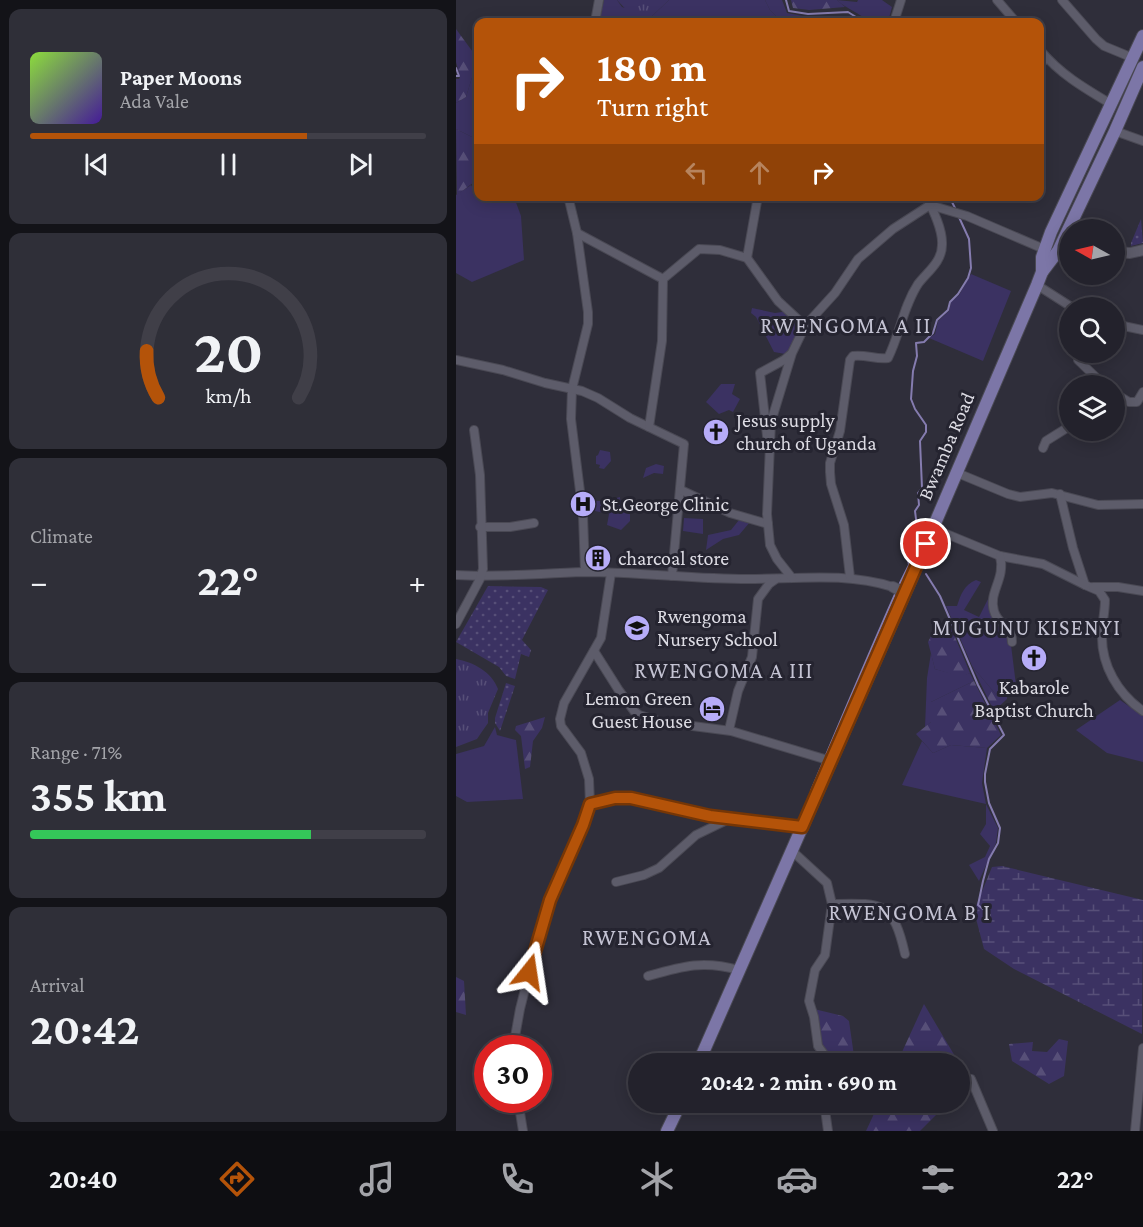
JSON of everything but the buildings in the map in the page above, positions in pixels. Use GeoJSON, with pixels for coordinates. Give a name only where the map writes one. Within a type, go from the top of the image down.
{"type":"FeatureCollection","features":[{"type":"Feature","properties":{"kind":"main road","name":"Bwamba Road"},"geometry":{"type":"LineString","coordinates":[[703,1053],[831,761],[899,590],[932,528],[1037,285],[1050,232],[1143,36]]}},
{"type":"Feature","properties":{"kind":"main road","name":"Bwamba Road"},"geometry":{"type":"LineString","coordinates":[[1075,219],[1143,67]]}},
{"type":"Feature","properties":{"kind":"main road"},"geometry":{"type":"LineString","coordinates":[[1093,143],[1106,150]]}},
{"type":"Feature","properties":{"kind":"main road","name":"Bwamba Road"},"geometry":{"type":"LineString","coordinates":[[1041,272],[1052,261],[1059,249]]}},
{"type":"Feature","properties":{"kind":"main road"},"geometry":{"type":"LineString","coordinates":[[669,1130],[676,1113]]}},
{"type":"Feature","properties":{"kind":"street"},"geometry":{"type":"LineString","coordinates":[[596,18],[599,0]]}},
{"type":"Feature","properties":{"kind":"street"},"geometry":{"type":"LineString","coordinates":[[895,18],[901,0]]}},
{"type":"Feature","properties":{"kind":"street"},"geometry":{"type":"LineString","coordinates":[[997,0],[1013,18]]}},
{"type":"Feature","properties":{"kind":"street"},"geometry":{"type":"LineString","coordinates":[[1062,0],[1104,46],[1133,57]]}},
{"type":"Feature","properties":{"kind":"street"},"geometry":{"type":"LineString","coordinates":[[1044,62],[1077,85],[1112,104]]}},
{"type":"Feature","properties":{"kind":"street"},"geometry":{"type":"LineString","coordinates":[[1115,131],[1143,141]]}},
{"type":"Feature","properties":{"kind":"street"},"geometry":{"type":"LineString","coordinates":[[569,201],[578,233],[588,319],[572,389],[571,419],[583,515],[585,572]]}},
{"type":"Feature","properties":{"kind":"street"},"geometry":{"type":"LineString","coordinates":[[747,258],[757,201]]}},
{"type":"Feature","properties":{"kind":"street"},"geometry":{"type":"LineString","coordinates":[[928,201],[951,213],[962,215],[1044,249]]}},
{"type":"Feature","properties":{"kind":"street"},"geometry":{"type":"LineString","coordinates":[[792,578],[777,559],[770,544],[768,524],[771,422],[792,353],[805,327],[836,293],[858,259],[928,201]]}},
{"type":"Feature","properties":{"kind":"street"},"geometry":{"type":"LineString","coordinates":[[850,577],[844,525],[831,484],[830,463],[840,432],[850,360],[857,355],[886,359],[890,355],[912,294],[941,254],[941,237],[928,201]]}},
{"type":"Feature","properties":{"kind":"street"},"geometry":{"type":"LineString","coordinates":[[578,233],[663,279]]}},
{"type":"Feature","properties":{"kind":"street"},"geometry":{"type":"LineString","coordinates":[[649,427],[662,341],[663,279],[699,249],[720,250],[747,258],[778,301],[805,327]]}},
{"type":"Feature","properties":{"kind":"street"},"geometry":{"type":"LineString","coordinates":[[1125,253],[1143,250]]}},
{"type":"Feature","properties":{"kind":"street"},"geometry":{"type":"LineString","coordinates":[[1037,285],[1059,299]]}},
{"type":"Feature","properties":{"kind":"street"},"geometry":{"type":"LineString","coordinates":[[1125,326],[1143,330]]}},
{"type":"Feature","properties":{"kind":"street"},"geometry":{"type":"LineString","coordinates":[[769,447],[760,373],[792,353]]}},
{"type":"Feature","properties":{"kind":"street"},"geometry":{"type":"LineString","coordinates":[[456,360],[494,368],[598,398],[630,418],[684,444],[672,576]]}},
{"type":"Feature","properties":{"kind":"street"},"geometry":{"type":"LineString","coordinates":[[1081,363],[1094,375]]}},
{"type":"Feature","properties":{"kind":"street"},"geometry":{"type":"LineString","coordinates":[[1125,399],[1133,403],[1137,402],[1143,393]]}},
{"type":"Feature","properties":{"kind":"street"},"geometry":{"type":"LineString","coordinates":[[456,624],[481,577],[483,564],[480,475],[474,430]]}},
{"type":"Feature","properties":{"kind":"street"},"geometry":{"type":"LineString","coordinates":[[1043,448],[1050,438],[1059,433]]}},
{"type":"Feature","properties":{"kind":"street"},"geometry":{"type":"LineString","coordinates":[[955,472],[1020,497],[1060,494],[1098,505],[1143,504]]}},
{"type":"Feature","properties":{"kind":"street"},"geometry":{"type":"LineString","coordinates":[[681,490],[730,513],[768,524]]}},
{"type":"Feature","properties":{"kind":"street"},"geometry":{"type":"LineString","coordinates":[[1060,494],[1073,548],[1088,586]]}},
{"type":"Feature","properties":{"kind":"street"},"geometry":{"type":"LineString","coordinates":[[480,527],[518,526],[534,523]]}},
{"type":"Feature","properties":{"kind":"street"},"geometry":{"type":"LineString","coordinates":[[932,528],[1000,556],[1035,561],[1103,594],[1106,600],[1102,634],[1112,678],[1126,698],[1143,711]]}},
{"type":"Feature","properties":{"kind":"street"},"geometry":{"type":"LineString","coordinates":[[1000,556],[1003,571],[994,595],[994,612],[1012,634],[1012,642]]}},
{"type":"Feature","properties":{"kind":"street"},"geometry":{"type":"LineString","coordinates":[[456,575],[481,577],[585,572],[776,579],[850,577],[899,590]]}},
{"type":"Feature","properties":{"kind":"street"},"geometry":{"type":"LineString","coordinates":[[515,1035],[519,1009],[543,918],[590,804],[589,779],[581,753],[561,726],[560,719],[564,703],[594,651],[602,632],[611,573]]}},
{"type":"Feature","properties":{"kind":"street"},"geometry":{"type":"LineString","coordinates":[[729,730],[738,691],[752,657],[758,599],[769,584],[776,579]]}},
{"type":"Feature","properties":{"kind":"street"},"geometry":{"type":"LineString","coordinates":[[1088,586],[1143,591]]}},
{"type":"Feature","properties":{"kind":"street"},"geometry":{"type":"LineString","coordinates":[[594,651],[636,713],[662,722],[729,730],[831,761]]}},
{"type":"Feature","properties":{"kind":"street"},"geometry":{"type":"LineString","coordinates":[[590,804],[615,798],[631,798],[729,819],[802,827]]}},
{"type":"Feature","properties":{"kind":"street"},"geometry":{"type":"LineString","coordinates":[[616,882],[644,875],[658,868],[696,835],[729,819]]}},
{"type":"Feature","properties":{"kind":"street"},"geometry":{"type":"LineString","coordinates":[[791,850],[827,883],[832,904],[825,955],[815,970],[809,1001],[818,1046],[823,1053]]}},
{"type":"Feature","properties":{"kind":"street"},"geometry":{"type":"LineString","coordinates":[[832,904],[861,903],[885,908],[892,915],[897,927],[904,954]]}},
{"type":"Feature","properties":{"kind":"street"},"geometry":{"type":"LineString","coordinates":[[648,975],[696,964],[718,964],[739,970]]}},
{"type":"Feature","properties":{"kind":"street"},"geometry":{"type":"LineString","coordinates":[[1135,1131],[1143,1048]]}},
{"type":"Feature","properties":{"kind":"street"},"geometry":{"type":"LineString","coordinates":[[971,1079],[993,1131]]}},
{"type":"Feature","properties":{"kind":"street"},"geometry":{"type":"LineString","coordinates":[[520,1113],[523,1131]]}},
{"type":"Feature","properties":{"kind":"street"},"geometry":{"type":"LineString","coordinates":[[826,1113],[828,1131]]}},
{"type":"Feature","properties":{"kind":"green space"},"geometry":{"type":"Polygon","coordinates":[[[604,0],[617,0],[622,7],[652,16],[669,0],[765,0],[770,10],[778,18],[600,18],[604,0]]]}},
{"type":"Feature","properties":{"kind":"green space"},"geometry":{"type":"Polygon","coordinates":[[[617,0],[669,0],[652,16],[634,18],[617,0]]]}},
{"type":"Feature","properties":{"kind":"green space"},"geometry":{"type":"Polygon","coordinates":[[[765,0],[782,0],[787,13],[808,18],[778,18],[770,10],[765,0]]]}},
{"type":"Feature","properties":{"kind":"green space"},"geometry":{"type":"Polygon","coordinates":[[[791,0],[837,0],[845,7],[809,10],[793,8],[791,0]]]}},
{"type":"Feature","properties":{"kind":"green space"},"geometry":{"type":"Polygon","coordinates":[[[837,0],[857,2],[858,0],[882,0],[892,7],[889,18],[863,18],[837,0]]]}},
{"type":"Feature","properties":{"kind":"green space"},"geometry":{"type":"Polygon","coordinates":[[[456,29],[474,54],[474,63],[466,97],[456,103],[456,79],[460,77],[456,62],[456,29]]]}},
{"type":"Feature","properties":{"kind":"green space"},"geometry":{"type":"Polygon","coordinates":[[[473,63],[474,138],[456,129],[456,103],[466,97],[473,74],[473,63]]]}},
{"type":"Feature","properties":{"kind":"green space"},"geometry":{"type":"Polygon","coordinates":[[[456,129],[474,138],[474,182],[457,195],[456,129]]]}},
{"type":"Feature","properties":{"kind":"green space"},"geometry":{"type":"Polygon","coordinates":[[[471,185],[474,189],[474,201],[515,201],[521,216],[524,260],[472,282],[456,273],[456,195],[471,185]]]}},
{"type":"Feature","properties":{"kind":"green space"},"geometry":{"type":"Polygon","coordinates":[[[1141,219],[1143,243],[1131,246],[1131,243],[1141,219]]]}},
{"type":"Feature","properties":{"kind":"green space"},"geometry":{"type":"Polygon","coordinates":[[[971,274],[1011,291],[983,361],[929,338],[935,334],[938,321],[949,311],[951,302],[959,295],[971,274]]]}},
{"type":"Feature","properties":{"kind":"green space"},"geometry":{"type":"Polygon","coordinates":[[[787,305],[806,323],[791,355],[774,352],[756,317],[751,313],[752,308],[775,313],[782,312],[787,305]]]}},
{"type":"Feature","properties":{"kind":"green space"},"geometry":{"type":"Polygon","coordinates":[[[721,384],[735,384],[732,394],[740,399],[733,412],[729,410],[719,414],[706,402],[721,384]]]}},
{"type":"Feature","properties":{"kind":"green space"},"geometry":{"type":"Polygon","coordinates":[[[600,450],[610,452],[611,461],[604,469],[599,468],[600,465],[596,464],[596,456],[600,450]]]}},
{"type":"Feature","properties":{"kind":"green space"},"geometry":{"type":"Polygon","coordinates":[[[656,464],[664,466],[663,474],[654,473],[643,478],[646,468],[656,464]]]}},
{"type":"Feature","properties":{"kind":"green space"},"geometry":{"type":"Polygon","coordinates":[[[620,497],[621,508],[630,507],[630,521],[621,530],[607,525],[609,514],[591,512],[591,501],[605,501],[620,497]]]}},
{"type":"Feature","properties":{"kind":"green space"},"geometry":{"type":"Polygon","coordinates":[[[743,515],[750,522],[739,535],[723,539],[706,550],[708,535],[731,530],[743,515]]]}},
{"type":"Feature","properties":{"kind":"green space"},"geometry":{"type":"Polygon","coordinates":[[[684,518],[703,519],[703,534],[683,531],[684,518]]]}},
{"type":"Feature","properties":{"kind":"green space"},"geometry":{"type":"Polygon","coordinates":[[[976,580],[981,582],[964,610],[979,617],[993,589],[994,605],[1006,625],[1011,645],[1016,685],[998,697],[972,666],[946,606],[957,606],[966,587],[976,580]]]}},
{"type":"Feature","properties":{"kind":"green space"},"geometry":{"type":"Polygon","coordinates":[[[488,586],[541,587],[548,590],[522,640],[531,650],[529,657],[521,654],[515,679],[506,676],[499,667],[456,642],[488,586]]]}},
{"type":"Feature","properties":{"kind":"green space"},"geometry":{"type":"Polygon","coordinates":[[[948,620],[970,673],[961,677],[935,669],[928,642],[934,630],[941,631],[948,620]]]}},
{"type":"Feature","properties":{"kind":"green space"},"geometry":{"type":"Polygon","coordinates":[[[931,653],[935,669],[961,676],[970,673],[974,681],[931,702],[931,722],[925,727],[927,678],[931,653]]]}},
{"type":"Feature","properties":{"kind":"green space"},"geometry":{"type":"Polygon","coordinates":[[[456,659],[487,673],[498,689],[488,713],[488,723],[477,739],[456,747],[456,659]]]}},
{"type":"Feature","properties":{"kind":"green space"},"geometry":{"type":"Polygon","coordinates":[[[972,666],[998,697],[1007,691],[1007,699],[994,711],[972,666]]]}},
{"type":"Feature","properties":{"kind":"green space"},"geometry":{"type":"Polygon","coordinates":[[[974,681],[1001,735],[987,748],[951,745],[933,753],[916,734],[931,722],[931,702],[974,681]]]}},
{"type":"Feature","properties":{"kind":"green space"},"geometry":{"type":"Polygon","coordinates":[[[506,683],[515,686],[500,731],[495,718],[506,683]]]}},
{"type":"Feature","properties":{"kind":"green space"},"geometry":{"type":"Polygon","coordinates":[[[1120,700],[1143,716],[1143,762],[1107,753],[1076,730],[1120,700]]]}},
{"type":"Feature","properties":{"kind":"green space"},"geometry":{"type":"Polygon","coordinates":[[[545,717],[542,728],[533,741],[530,767],[525,769],[521,736],[515,730],[516,726],[545,717]]]}},
{"type":"Feature","properties":{"kind":"green space"},"geometry":{"type":"Polygon","coordinates":[[[495,727],[497,735],[516,740],[523,799],[467,802],[456,796],[456,754],[484,746],[495,727]]]}},
{"type":"Feature","properties":{"kind":"green space"},"geometry":{"type":"Polygon","coordinates":[[[922,741],[933,753],[951,745],[987,748],[982,783],[986,804],[902,785],[922,741]]]}},
{"type":"Feature","properties":{"kind":"green space"},"geometry":{"type":"Polygon","coordinates":[[[986,804],[998,828],[996,843],[979,881],[969,865],[985,857],[990,846],[980,834],[986,824],[986,804]]]}},
{"type":"Feature","properties":{"kind":"green space"},"geometry":{"type":"Polygon","coordinates":[[[1002,866],[1143,900],[1142,1034],[1014,969],[984,949],[974,911],[992,867],[1002,866]]]}},
{"type":"Feature","properties":{"kind":"green space"},"geometry":{"type":"Polygon","coordinates":[[[456,977],[464,981],[466,1015],[456,1012],[456,977]]]}},
{"type":"Feature","properties":{"kind":"green space"},"geometry":{"type":"Polygon","coordinates":[[[924,1004],[953,1053],[902,1053],[924,1004]]]}},
{"type":"Feature","properties":{"kind":"green space"},"geometry":{"type":"Polygon","coordinates":[[[814,1009],[843,1016],[849,1021],[854,1053],[819,1053],[819,1031],[814,1009]]]}},
{"type":"Feature","properties":{"kind":"green space"},"geometry":{"type":"Polygon","coordinates":[[[1059,1039],[1068,1041],[1064,1076],[1049,1084],[1012,1061],[1009,1044],[1033,1042],[1032,1051],[1047,1052],[1059,1039]]]}},
{"type":"Feature","properties":{"kind":"green space"},"geometry":{"type":"Polygon","coordinates":[[[874,1113],[938,1113],[920,1131],[866,1131],[874,1113]]]}},
{"type":"Feature","properties":{"kind":"waterway"},"geometry":{"type":"LineString","coordinates":[[786,0],[789,11],[808,14],[848,12],[858,18]]}},
{"type":"Feature","properties":{"kind":"waterway"},"geometry":{"type":"LineString","coordinates":[[456,68],[459,76],[456,76]]}},
{"type":"Feature","properties":{"kind":"waterway"},"geometry":{"type":"LineString","coordinates":[[952,201],[956,210]]}},
{"type":"Feature","properties":{"kind":"waterway"},"geometry":{"type":"LineString","coordinates":[[898,587],[909,565],[907,553],[910,545],[916,541],[918,535],[915,511],[919,505],[918,493],[922,488],[920,441],[926,432],[926,425],[911,399],[913,371],[917,356],[916,343],[924,342],[933,333],[937,320],[948,310],[950,302],[968,278],[971,268],[969,239],[958,215]]}},
{"type":"Feature","properties":{"kind":"waterway"},"geometry":{"type":"LineString","coordinates":[[926,574],[940,596],[978,685],[1004,735],[990,749],[985,774],[989,803],[1000,828],[998,843],[989,859],[978,905],[990,915]]}},
{"type":"Feature","properties":{"kind":"waterway"},"geometry":{"type":"LineString","coordinates":[[811,791],[896,592]]}},
{"type":"Feature","properties":{"kind":"place","name":"Jesus supply church of Uganda"},"geometry":{"type":"Point","coordinates":[716,432]}},
{"type":"Feature","properties":{"kind":"place","name":"St.George Clinic"},"geometry":{"type":"Point","coordinates":[583,504]}},
{"type":"Feature","properties":{"kind":"place","name":"charcoal store"},"geometry":{"type":"Point","coordinates":[598,558]}},
{"type":"Feature","properties":{"kind":"place","name":"Rwengoma Nursery School"},"geometry":{"type":"Point","coordinates":[637,628]}},
{"type":"Feature","properties":{"kind":"place","name":"Kabarole Baptist Church"},"geometry":{"type":"Point","coordinates":[1034,658]}},
{"type":"Feature","properties":{"kind":"place","name":"Lemon Green Guest House"},"geometry":{"type":"Point","coordinates":[712,709]}},
{"type":"Feature","properties":{"kind":"district","name":"RWENGOMA A II"},"geometry":{"type":"Point","coordinates":[846,325]}},
{"type":"Feature","properties":{"kind":"district","name":"MUGUNU KISENYI"},"geometry":{"type":"Point","coordinates":[1027,627]}},
{"type":"Feature","properties":{"kind":"district","name":"RWENGOMA A III"},"geometry":{"type":"Point","coordinates":[724,670]}},
{"type":"Feature","properties":{"kind":"district","name":"RWENGOMA B I"},"geometry":{"type":"Point","coordinates":[910,912]}},
{"type":"Feature","properties":{"kind":"district","name":"RWENGOMA"},"geometry":{"type":"Point","coordinates":[647,937]}},
{"type":"Feature","properties":{"kind":"route"},"geometry":{"type":"LineString","coordinates":[[529,972],[543,918],[590,804],[624,797],[710,816],[802,827],[926,544]]}}]}
